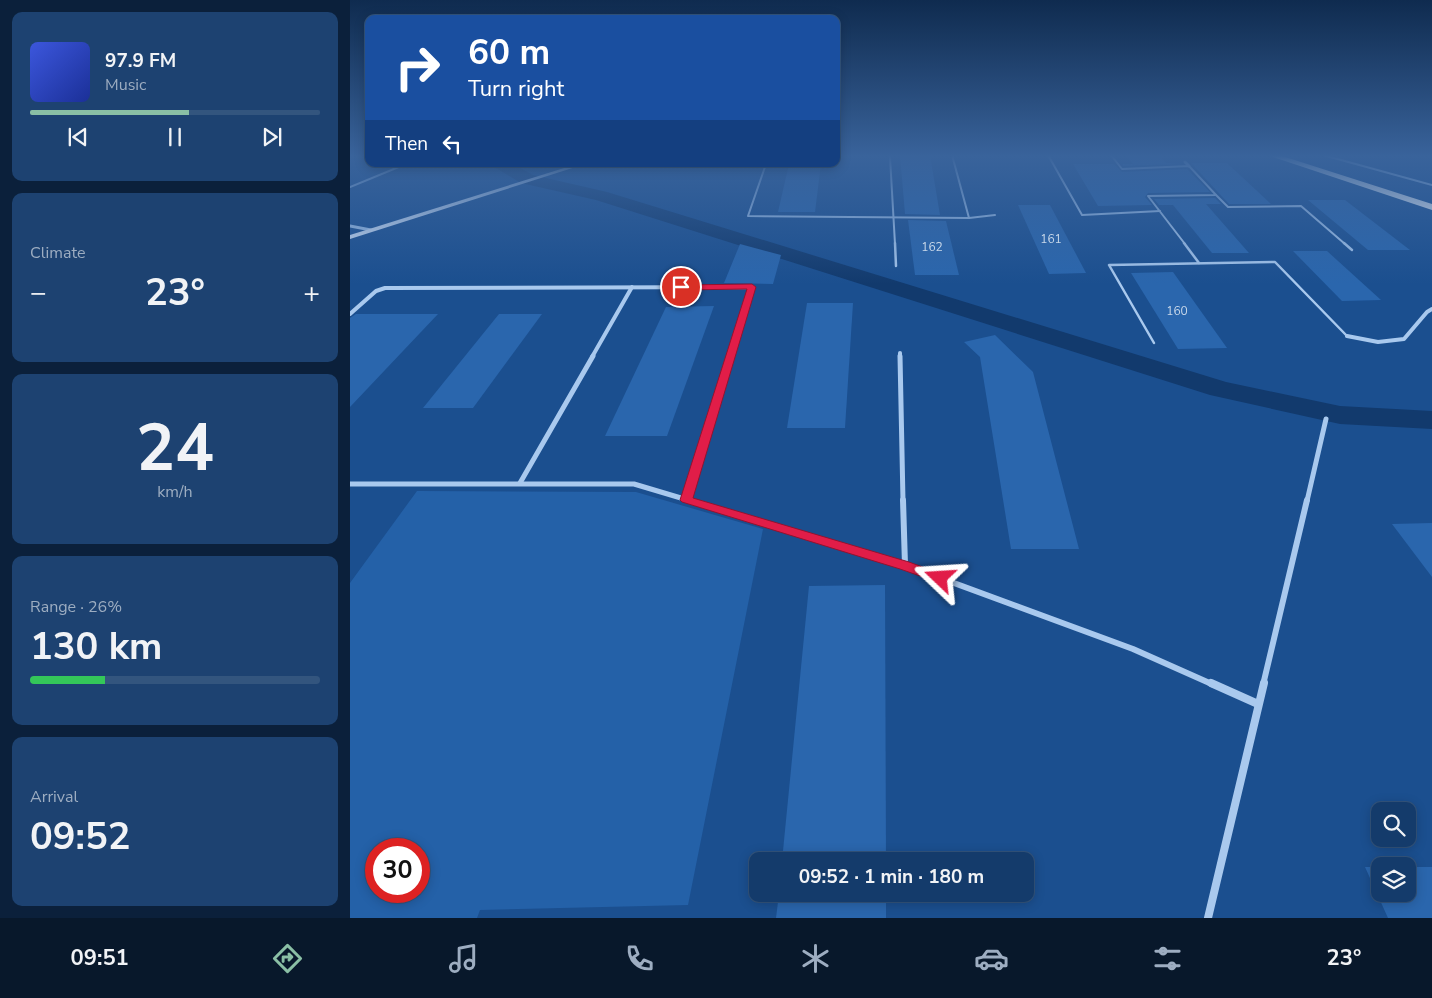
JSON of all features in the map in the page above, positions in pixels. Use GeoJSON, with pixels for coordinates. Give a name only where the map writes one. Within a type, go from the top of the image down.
{"type":"FeatureCollection","features":[{"type":"Feature","properties":{"kind":"highway"},"geometry":{"type":"LineString","coordinates":[[1402,198],[1432,207]]}},
{"type":"Feature","properties":{"kind":"highway"},"geometry":{"type":"LineString","coordinates":[[1412,201],[1432,211]]}},
{"type":"Feature","properties":{"kind":"street"},"geometry":{"type":"LineString","coordinates":[[350,237],[477,198]]}},
{"type":"Feature","properties":{"kind":"street"},"geometry":{"type":"LineString","coordinates":[[350,226],[371,230]]}},
{"type":"Feature","properties":{"kind":"street"},"geometry":{"type":"LineString","coordinates":[[520,483],[632,287]]}},
{"type":"Feature","properties":{"kind":"street"},"geometry":{"type":"LineString","coordinates":[[350,314],[376,291],[385,288],[752,287],[686,500]]}},
{"type":"Feature","properties":{"kind":"street"},"geometry":{"type":"LineString","coordinates":[[1347,336],[1378,342],[1404,339],[1426,312],[1432,309]]}},
{"type":"Feature","properties":{"kind":"street"},"geometry":{"type":"LineString","coordinates":[[900,353],[905,565]]}},
{"type":"Feature","properties":{"kind":"street"},"geometry":{"type":"LineString","coordinates":[[1208,918],[1326,420]]}},
{"type":"Feature","properties":{"kind":"street"},"geometry":{"type":"LineString","coordinates":[[350,484],[634,484],[905,565],[1133,649],[1258,704]]}},
{"type":"Feature","properties":{"kind":"lane"},"geometry":{"type":"LineString","coordinates":[[754,198],[748,216],[969,218],[995,215]]}},
{"type":"Feature","properties":{"kind":"lane"},"geometry":{"type":"LineString","coordinates":[[893,198],[896,266]]}},
{"type":"Feature","properties":{"kind":"lane"},"geometry":{"type":"LineString","coordinates":[[964,198],[969,218]]}},
{"type":"Feature","properties":{"kind":"lane"},"geometry":{"type":"LineString","coordinates":[[1072,198],[1082,215],[1160,211]]}},
{"type":"Feature","properties":{"kind":"lane"},"geometry":{"type":"LineString","coordinates":[[1149,198],[1199,263]]}},
{"type":"Feature","properties":{"kind":"lane"},"geometry":{"type":"LineString","coordinates":[[1219,198],[1228,207],[1301,206],[1352,250]]}},
{"type":"Feature","properties":{"kind":"lane"},"geometry":{"type":"LineString","coordinates":[[1154,343],[1109,265],[1275,262],[1347,336]]}},
{"type":"Feature","properties":{"kind":"shaded area"},"geometry":{"type":"Polygon","coordinates":[[[417,491],[636,492],[763,529],[688,905],[480,910],[477,918],[350,918],[350,583],[417,491]]]}},
{"type":"Feature","properties":{"kind":"building"},"geometry":{"type":"Polygon","coordinates":[[[781,198],[817,198],[815,212],[778,212],[781,198]]]}},
{"type":"Feature","properties":{"kind":"building"},"geometry":{"type":"Polygon","coordinates":[[[904,198],[937,198],[940,215],[905,214],[904,198]]]}},
{"type":"Feature","properties":{"kind":"building"},"geometry":{"type":"Polygon","coordinates":[[[1093,198],[1146,198],[1152,205],[1098,206],[1093,198]]]}},
{"type":"Feature","properties":{"kind":"building"},"geometry":{"type":"Polygon","coordinates":[[[1215,198],[1221,204],[1206,204],[1249,253],[1212,253],[1173,205],[1159,205],[1154,199],[1215,198]]]}},
{"type":"Feature","properties":{"kind":"building"},"geometry":{"type":"Polygon","coordinates":[[[1223,198],[1264,198],[1271,204],[1229,204],[1223,198]]]}},
{"type":"Feature","properties":{"kind":"building"},"geometry":{"type":"Polygon","coordinates":[[[1308,200],[1345,200],[1410,250],[1368,250],[1308,200]]]}},
{"type":"Feature","properties":{"kind":"building"},"geometry":{"type":"Polygon","coordinates":[[[1018,205],[1050,205],[1086,273],[1049,274],[1018,205]]]}},
{"type":"Feature","properties":{"kind":"building"},"geometry":{"type":"Polygon","coordinates":[[[908,220],[946,221],[959,275],[915,275],[908,220]]]}},
{"type":"Feature","properties":{"kind":"building"},"geometry":{"type":"Polygon","coordinates":[[[740,244],[781,255],[773,284],[724,283],[740,244]]]}},
{"type":"Feature","properties":{"kind":"building"},"geometry":{"type":"Polygon","coordinates":[[[1293,251],[1327,251],[1381,300],[1342,301],[1293,251]]]}},
{"type":"Feature","properties":{"kind":"building"},"geometry":{"type":"Polygon","coordinates":[[[1173,272],[1227,348],[1178,349],[1131,273],[1173,272]]]}},
{"type":"Feature","properties":{"kind":"building"},"geometry":{"type":"Polygon","coordinates":[[[807,303],[853,303],[845,428],[787,428],[807,303]]]}},
{"type":"Feature","properties":{"kind":"building"},"geometry":{"type":"Polygon","coordinates":[[[714,306],[667,436],[605,436],[666,307],[714,306]]]}},
{"type":"Feature","properties":{"kind":"building"},"geometry":{"type":"Polygon","coordinates":[[[356,314],[438,314],[350,407],[350,318],[356,314]]]}},
{"type":"Feature","properties":{"kind":"building"},"geometry":{"type":"Polygon","coordinates":[[[499,314],[542,314],[473,408],[423,408],[499,314]]]}},
{"type":"Feature","properties":{"kind":"building"},"geometry":{"type":"Polygon","coordinates":[[[995,335],[1033,372],[1079,549],[1011,549],[980,357],[964,342],[995,335]]]}},
{"type":"Feature","properties":{"kind":"building"},"geometry":{"type":"Polygon","coordinates":[[[1432,523],[1432,577],[1392,524],[1432,523]]]}},
{"type":"Feature","properties":{"kind":"building"},"geometry":{"type":"Polygon","coordinates":[[[885,585],[886,852],[783,852],[809,586],[885,585]]]}},
{"type":"Feature","properties":{"kind":"building"},"geometry":{"type":"Polygon","coordinates":[[[1365,867],[1371,867],[1371,880],[1365,867]]]}},
{"type":"Feature","properties":{"kind":"building"},"geometry":{"type":"Polygon","coordinates":[[[1416,867],[1432,867],[1432,918],[1388,918],[1381,902],[1416,902],[1416,867]]]}},
{"type":"Feature","properties":{"kind":"building"},"geometry":{"type":"Polygon","coordinates":[[[778,902],[886,902],[886,918],[776,918],[778,902]]]}},
{"type":"Feature","properties":{"kind":"waterway"},"geometry":{"type":"LineString","coordinates":[[607,198],[1220,389],[1340,415],[1432,420]]}},
{"type":"Feature","properties":{"kind":"route"},"geometry":{"type":"LineString","coordinates":[[681,287],[752,287],[686,500],[905,565],[940,578]]}}]}
